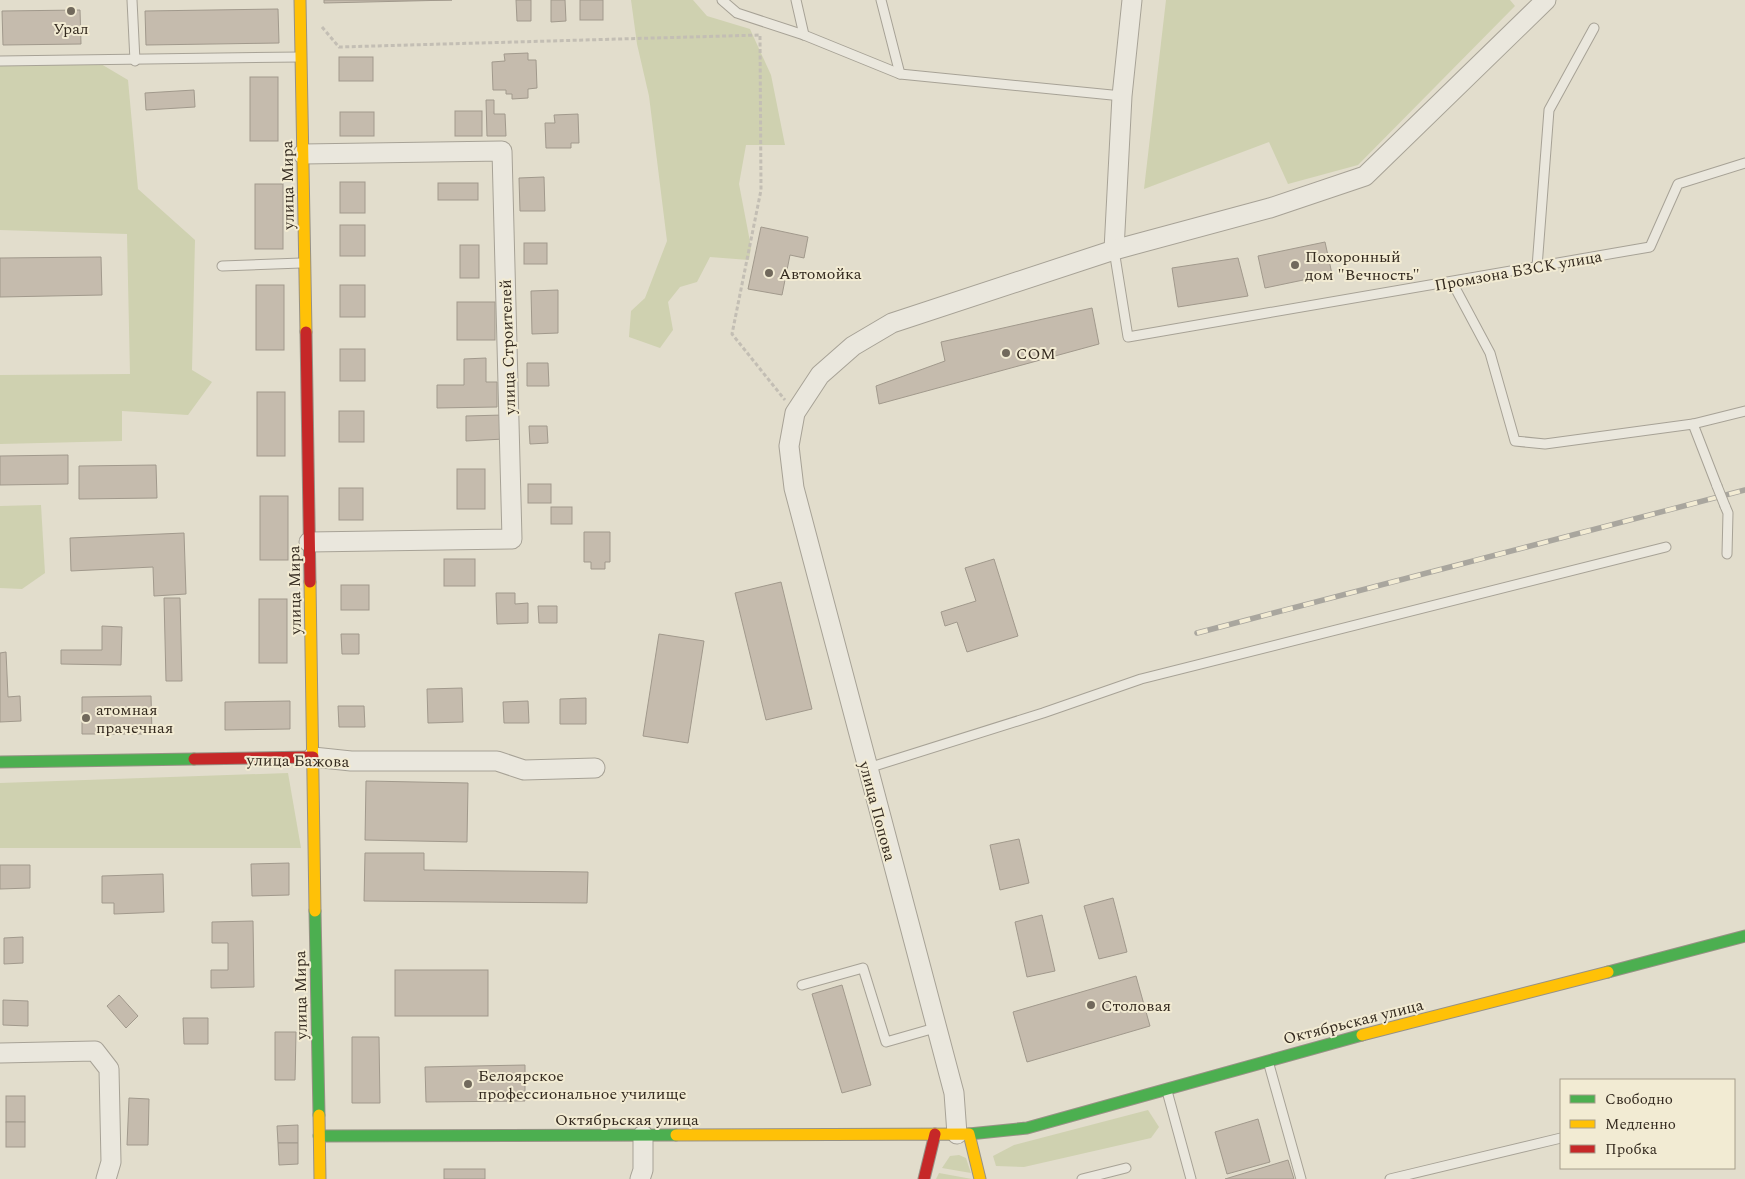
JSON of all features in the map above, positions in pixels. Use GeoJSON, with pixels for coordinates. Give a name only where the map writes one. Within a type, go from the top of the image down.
{"type":"FeatureCollection","features":[{"type":"Feature","properties":{"kind":"street","name":"улица Мира"},"geometry":{"type":"LineString","coordinates":[[300,0],[320,1179]]}},
{"type":"Feature","properties":{"kind":"street"},"geometry":{"type":"LineString","coordinates":[[1114,250],[1122,96],[1132,0]]}},
{"type":"Feature","properties":{"kind":"street"},"geometry":{"type":"LineString","coordinates":[[795,413],[820,375],[853,346],[892,323],[1114,250],[1270,208],[1365,176],[1546,0]]}},
{"type":"Feature","properties":{"kind":"street","name":"улица Строителей"},"geometry":{"type":"LineString","coordinates":[[303,154],[502,151],[512,539],[309,542]]}},
{"type":"Feature","properties":{"kind":"street","name":"улица Попова"},"geometry":{"type":"LineString","coordinates":[[795,413],[789,446],[794,488],[935,1028],[954,1093],[963,1134]]}},
{"type":"Feature","properties":{"kind":"street","name":"улица Бажова"},"geometry":{"type":"LineString","coordinates":[[0,762],[313,757],[351,761],[497,761],[524,770],[595,768]]}},
{"type":"Feature","properties":{"kind":"street","name":"Октябрьская улица"},"geometry":{"type":"LineString","coordinates":[[319,1136],[963,1134],[1027,1128],[1267,1060],[1745,936]]}},
{"type":"Feature","properties":{"kind":"street"},"geometry":{"type":"LineString","coordinates":[[0,1053],[95,1051],[109,1069],[111,1162],[106,1179]]}},
{"type":"Feature","properties":{"kind":"street"},"geometry":{"type":"LineString","coordinates":[[924,1179],[935,1134]]}},
{"type":"Feature","properties":{"kind":"street"},"geometry":{"type":"LineString","coordinates":[[963,1134],[980,1179]]}},
{"type":"Feature","properties":{"kind":"street"},"geometry":{"type":"LineString","coordinates":[[640,1179],[644,1170],[643,1135]]}},
{"type":"Feature","properties":{"kind":"lane"},"geometry":{"type":"LineString","coordinates":[[132,0],[135,61]]}},
{"type":"Feature","properties":{"kind":"lane"},"geometry":{"type":"LineString","coordinates":[[722,0],[737,13],[804,35],[900,74],[1122,96]]}},
{"type":"Feature","properties":{"kind":"lane"},"geometry":{"type":"LineString","coordinates":[[796,0],[804,35]]}},
{"type":"Feature","properties":{"kind":"lane"},"geometry":{"type":"LineString","coordinates":[[881,0],[900,74]]}},
{"type":"Feature","properties":{"kind":"lane"},"geometry":{"type":"LineString","coordinates":[[1537,267],[1549,110],[1594,28]]}},
{"type":"Feature","properties":{"kind":"lane"},"geometry":{"type":"LineString","coordinates":[[0,61],[135,61],[301,57]]}},
{"type":"Feature","properties":{"kind":"lane","name":"Промзона БЗСК улица"},"geometry":{"type":"LineString","coordinates":[[1114,250],[1128,336],[1650,247],[1678,184],[1745,163]]}},
{"type":"Feature","properties":{"kind":"lane"},"geometry":{"type":"LineString","coordinates":[[222,266],[305,262]]}},
{"type":"Feature","properties":{"kind":"lane"},"geometry":{"type":"LineString","coordinates":[[1452,282],[1490,353],[1515,441],[1545,444],[1693,424],[1745,411]]}},
{"type":"Feature","properties":{"kind":"lane"},"geometry":{"type":"LineString","coordinates":[[1693,424],[1728,513],[1727,554]]}},
{"type":"Feature","properties":{"kind":"lane"},"geometry":{"type":"LineString","coordinates":[[867,768],[1043,713],[1141,678],[1666,548]]}},
{"type":"Feature","properties":{"kind":"lane"},"geometry":{"type":"LineString","coordinates":[[802,985],[863,968],[886,1042],[935,1028]]}},
{"type":"Feature","properties":{"kind":"lane"},"geometry":{"type":"LineString","coordinates":[[1267,1060],[1301,1179]]}},
{"type":"Feature","properties":{"kind":"lane"},"geometry":{"type":"LineString","coordinates":[[1166,1089],[1191,1179]]}},
{"type":"Feature","properties":{"kind":"lane"},"geometry":{"type":"LineString","coordinates":[[1390,1179],[1560,1138]]}},
{"type":"Feature","properties":{"kind":"lane"},"geometry":{"type":"LineString","coordinates":[[1082,1179],[1126,1168]]}},
{"type":"Feature","properties":{"kind":"path"},"geometry":{"type":"LineString","coordinates":[[737,13],[760,35],[761,190],[732,334],[795,413]]}},
{"type":"Feature","properties":{"kind":"path"},"geometry":{"type":"LineString","coordinates":[[301,24],[318,23],[338,47],[760,35]]}},
{"type":"Feature","properties":{"kind":"green space"},"geometry":{"type":"Polygon","coordinates":[[[631,0],[693,0],[707,16],[750,29],[771,75],[785,145],[746,145],[739,184],[751,247],[749,260],[710,257],[697,282],[680,287],[668,302],[673,330],[660,348],[629,337],[631,311],[645,298],[667,241],[649,96],[637,44],[631,0]]]}},
{"type":"Feature","properties":{"kind":"green space"},"geometry":{"type":"Polygon","coordinates":[[[1166,0],[1510,0],[1515,6],[1358,165],[1288,184],[1269,142],[1144,189],[1166,0]]]}},
{"type":"Feature","properties":{"kind":"green space"},"geometry":{"type":"Polygon","coordinates":[[[0,64],[101,64],[128,80],[138,189],[195,240],[192,370],[212,382],[188,415],[122,411],[122,441],[0,444],[0,375],[130,374],[127,234],[0,230],[0,64]]]}},
{"type":"Feature","properties":{"kind":"green space"},"geometry":{"type":"Polygon","coordinates":[[[41,505],[45,573],[22,589],[0,588],[0,506],[41,505]]]}},
{"type":"Feature","properties":{"kind":"green space"},"geometry":{"type":"Polygon","coordinates":[[[288,773],[301,848],[0,848],[0,783],[288,773]]]}},
{"type":"Feature","properties":{"kind":"green space"},"geometry":{"type":"Polygon","coordinates":[[[1148,1110],[1159,1127],[1151,1138],[1024,1167],[996,1166],[993,1156],[1014,1145],[1148,1110]]]}},
{"type":"Feature","properties":{"kind":"green space"},"geometry":{"type":"Polygon","coordinates":[[[959,1155],[966,1158],[971,1173],[942,1168],[950,1156],[959,1155]]]}},
{"type":"Feature","properties":{"kind":"green space"},"geometry":{"type":"Polygon","coordinates":[[[939,1173],[972,1179],[936,1179],[939,1173]]]}},
{"type":"Feature","properties":{"kind":"building"},"geometry":{"type":"Polygon","coordinates":[[[324,0],[452,0],[324,3],[324,0]]]}},
{"type":"Feature","properties":{"kind":"building"},"geometry":{"type":"Polygon","coordinates":[[[516,0],[531,0],[531,21],[517,21],[516,0]]]}},
{"type":"Feature","properties":{"kind":"building"},"geometry":{"type":"Polygon","coordinates":[[[551,0],[565,0],[566,21],[551,22],[551,0]]]}},
{"type":"Feature","properties":{"kind":"building"},"geometry":{"type":"Polygon","coordinates":[[[580,0],[603,0],[603,20],[580,20],[580,0]]]}},
{"type":"Feature","properties":{"kind":"building"},"geometry":{"type":"Polygon","coordinates":[[[278,9],[279,43],[146,45],[145,11],[278,9]]]}},
{"type":"Feature","properties":{"kind":"building"},"geometry":{"type":"Polygon","coordinates":[[[80,10],[81,44],[3,45],[2,11],[80,10]]]}},
{"type":"Feature","properties":{"kind":"building"},"geometry":{"type":"Polygon","coordinates":[[[528,53],[528,60],[536,60],[537,88],[528,89],[528,98],[512,99],[512,94],[506,94],[506,90],[493,90],[492,62],[505,61],[504,54],[528,53]]]}},
{"type":"Feature","properties":{"kind":"building"},"geometry":{"type":"Polygon","coordinates":[[[339,57],[373,57],[373,81],[339,81],[339,57]]]}},
{"type":"Feature","properties":{"kind":"building"},"geometry":{"type":"Polygon","coordinates":[[[250,77],[278,77],[278,141],[250,141],[250,77]]]}},
{"type":"Feature","properties":{"kind":"building"},"geometry":{"type":"Polygon","coordinates":[[[194,90],[195,107],[146,110],[145,93],[194,90]]]}},
{"type":"Feature","properties":{"kind":"building"},"geometry":{"type":"Polygon","coordinates":[[[486,100],[494,100],[494,114],[505,114],[506,136],[487,136],[486,100]]]}},
{"type":"Feature","properties":{"kind":"building"},"geometry":{"type":"Polygon","coordinates":[[[455,111],[482,111],[482,136],[455,136],[455,111]]]}},
{"type":"Feature","properties":{"kind":"building"},"geometry":{"type":"Polygon","coordinates":[[[340,112],[374,112],[374,136],[340,136],[340,112]]]}},
{"type":"Feature","properties":{"kind":"building"},"geometry":{"type":"Polygon","coordinates":[[[578,114],[579,143],[571,143],[571,148],[546,148],[545,123],[555,123],[554,115],[578,114]]]}},
{"type":"Feature","properties":{"kind":"building"},"geometry":{"type":"Polygon","coordinates":[[[544,177],[545,211],[520,211],[519,178],[544,177]]]}},
{"type":"Feature","properties":{"kind":"building"},"geometry":{"type":"Polygon","coordinates":[[[340,182],[365,182],[365,213],[340,213],[340,182]]]}},
{"type":"Feature","properties":{"kind":"building"},"geometry":{"type":"Polygon","coordinates":[[[438,183],[478,183],[478,200],[438,200],[438,183]]]}},
{"type":"Feature","properties":{"kind":"building"},"geometry":{"type":"Polygon","coordinates":[[[255,184],[283,184],[283,249],[255,249],[255,184]]]}},
{"type":"Feature","properties":{"kind":"building"},"geometry":{"type":"Polygon","coordinates":[[[340,225],[365,225],[365,256],[340,256],[340,225]]]}},
{"type":"Feature","properties":{"kind":"building","name":"Автомойка"},"geometry":{"type":"Polygon","coordinates":[[[761,227],[808,237],[804,258],[790,255],[782,295],[748,289],[761,227]]]}},
{"type":"Feature","properties":{"kind":"building","name":"Похоронный дом \"Вечность\""},"geometry":{"type":"Polygon","coordinates":[[[1325,242],[1332,274],[1265,288],[1258,256],[1325,242]]]}},
{"type":"Feature","properties":{"kind":"building"},"geometry":{"type":"Polygon","coordinates":[[[524,243],[547,243],[547,264],[524,264],[524,243]]]}},
{"type":"Feature","properties":{"kind":"building"},"geometry":{"type":"Polygon","coordinates":[[[460,245],[479,245],[479,278],[460,278],[460,245]]]}},
{"type":"Feature","properties":{"kind":"building"},"geometry":{"type":"Polygon","coordinates":[[[101,257],[102,295],[0,297],[0,258],[101,257]]]}},
{"type":"Feature","properties":{"kind":"building"},"geometry":{"type":"Polygon","coordinates":[[[1238,258],[1248,296],[1178,307],[1172,268],[1238,258]]]}},
{"type":"Feature","properties":{"kind":"building"},"geometry":{"type":"Polygon","coordinates":[[[256,285],[284,285],[284,350],[256,350],[256,285]]]}},
{"type":"Feature","properties":{"kind":"building"},"geometry":{"type":"Polygon","coordinates":[[[340,285],[365,285],[365,317],[340,317],[340,285]]]}},
{"type":"Feature","properties":{"kind":"building"},"geometry":{"type":"Polygon","coordinates":[[[558,290],[558,333],[532,334],[531,291],[558,290]]]}},
{"type":"Feature","properties":{"kind":"building"},"geometry":{"type":"Polygon","coordinates":[[[457,302],[495,302],[495,340],[457,340],[457,302]]]}},
{"type":"Feature","properties":{"kind":"building","name":"СОМ"},"geometry":{"type":"Polygon","coordinates":[[[1092,308],[1099,344],[879,404],[876,386],[945,361],[941,342],[1092,308]]]}},
{"type":"Feature","properties":{"kind":"building"},"geometry":{"type":"Polygon","coordinates":[[[340,349],[365,349],[365,381],[340,381],[340,349]]]}},
{"type":"Feature","properties":{"kind":"building"},"geometry":{"type":"Polygon","coordinates":[[[486,358],[486,382],[497,382],[497,407],[437,408],[437,385],[464,385],[464,359],[486,358]]]}},
{"type":"Feature","properties":{"kind":"building"},"geometry":{"type":"Polygon","coordinates":[[[527,363],[548,363],[549,386],[527,386],[527,363]]]}},
{"type":"Feature","properties":{"kind":"building"},"geometry":{"type":"Polygon","coordinates":[[[257,392],[285,392],[285,456],[257,456],[257,392]]]}},
{"type":"Feature","properties":{"kind":"building"},"geometry":{"type":"Polygon","coordinates":[[[339,411],[364,411],[364,442],[339,442],[339,411]]]}},
{"type":"Feature","properties":{"kind":"building"},"geometry":{"type":"Polygon","coordinates":[[[503,415],[504,439],[466,441],[466,416],[503,415]]]}},
{"type":"Feature","properties":{"kind":"building"},"geometry":{"type":"Polygon","coordinates":[[[529,426],[547,426],[548,443],[530,444],[529,426]]]}},
{"type":"Feature","properties":{"kind":"building"},"geometry":{"type":"Polygon","coordinates":[[[68,455],[68,484],[0,485],[0,456],[68,455]]]}},
{"type":"Feature","properties":{"kind":"building"},"geometry":{"type":"Polygon","coordinates":[[[156,465],[157,498],[79,499],[79,466],[156,465]]]}},
{"type":"Feature","properties":{"kind":"building"},"geometry":{"type":"Polygon","coordinates":[[[457,469],[485,469],[485,509],[457,509],[457,469]]]}},
{"type":"Feature","properties":{"kind":"building"},"geometry":{"type":"Polygon","coordinates":[[[528,484],[551,484],[551,503],[528,503],[528,484]]]}},
{"type":"Feature","properties":{"kind":"building"},"geometry":{"type":"Polygon","coordinates":[[[339,488],[363,488],[363,520],[339,520],[339,488]]]}},
{"type":"Feature","properties":{"kind":"building"},"geometry":{"type":"Polygon","coordinates":[[[260,496],[288,496],[288,560],[260,560],[260,496]]]}},
{"type":"Feature","properties":{"kind":"building"},"geometry":{"type":"Polygon","coordinates":[[[551,507],[572,507],[572,524],[551,524],[551,507]]]}},
{"type":"Feature","properties":{"kind":"building"},"geometry":{"type":"Polygon","coordinates":[[[584,532],[610,532],[610,562],[605,562],[605,569],[591,569],[591,562],[584,562],[584,532]]]}},
{"type":"Feature","properties":{"kind":"building"},"geometry":{"type":"Polygon","coordinates":[[[184,533],[186,594],[154,596],[153,567],[71,571],[70,538],[184,533]]]}},
{"type":"Feature","properties":{"kind":"building"},"geometry":{"type":"Polygon","coordinates":[[[444,559],[475,559],[475,586],[444,586],[444,559]]]}},
{"type":"Feature","properties":{"kind":"building"},"geometry":{"type":"Polygon","coordinates":[[[994,559],[1018,636],[967,652],[957,622],[945,626],[941,612],[976,601],[965,568],[994,559]]]}},
{"type":"Feature","properties":{"kind":"building"},"geometry":{"type":"Polygon","coordinates":[[[781,582],[812,709],[766,720],[735,593],[781,582]]]}},
{"type":"Feature","properties":{"kind":"building"},"geometry":{"type":"Polygon","coordinates":[[[341,585],[369,585],[369,610],[341,610],[341,585]]]}},
{"type":"Feature","properties":{"kind":"building"},"geometry":{"type":"Polygon","coordinates":[[[496,593],[515,593],[515,604],[528,603],[528,623],[497,624],[496,593]]]}},
{"type":"Feature","properties":{"kind":"building"},"geometry":{"type":"Polygon","coordinates":[[[164,598],[180,598],[182,681],[166,681],[164,598]]]}},
{"type":"Feature","properties":{"kind":"building"},"geometry":{"type":"Polygon","coordinates":[[[259,599],[287,599],[287,663],[259,663],[259,599]]]}},
{"type":"Feature","properties":{"kind":"building"},"geometry":{"type":"Polygon","coordinates":[[[538,606],[557,606],[557,623],[539,623],[538,606]]]}},
{"type":"Feature","properties":{"kind":"building"},"geometry":{"type":"Polygon","coordinates":[[[102,626],[122,627],[121,665],[61,664],[61,650],[102,650],[102,626]]]}},
{"type":"Feature","properties":{"kind":"building"},"geometry":{"type":"Polygon","coordinates":[[[341,634],[359,634],[359,654],[342,654],[341,634]]]}},
{"type":"Feature","properties":{"kind":"building"},"geometry":{"type":"Polygon","coordinates":[[[659,634],[704,641],[688,743],[643,736],[659,634]]]}},
{"type":"Feature","properties":{"kind":"building"},"geometry":{"type":"Polygon","coordinates":[[[6,652],[8,697],[20,696],[21,721],[0,722],[0,653],[6,652]]]}},
{"type":"Feature","properties":{"kind":"building"},"geometry":{"type":"Polygon","coordinates":[[[462,688],[463,722],[428,723],[427,689],[462,688]]]}},
{"type":"Feature","properties":{"kind":"building"},"geometry":{"type":"Polygon","coordinates":[[[151,696],[152,734],[82,734],[82,697],[151,696]]]}},
{"type":"Feature","properties":{"kind":"building"},"geometry":{"type":"Polygon","coordinates":[[[586,698],[586,724],[560,724],[560,699],[586,698]]]}},
{"type":"Feature","properties":{"kind":"building"},"geometry":{"type":"Polygon","coordinates":[[[290,701],[290,729],[225,730],[225,702],[290,701]]]}},
{"type":"Feature","properties":{"kind":"building"},"geometry":{"type":"Polygon","coordinates":[[[528,701],[529,723],[504,723],[503,702],[528,701]]]}},
{"type":"Feature","properties":{"kind":"building"},"geometry":{"type":"Polygon","coordinates":[[[338,706],[364,706],[365,727],[339,727],[338,706]]]}},
{"type":"Feature","properties":{"kind":"building"},"geometry":{"type":"Polygon","coordinates":[[[366,781],[468,783],[467,842],[365,840],[366,781]]]}},
{"type":"Feature","properties":{"kind":"building"},"geometry":{"type":"Polygon","coordinates":[[[1019,839],[1029,883],[1000,890],[990,845],[1019,839]]]}},
{"type":"Feature","properties":{"kind":"building"},"geometry":{"type":"Polygon","coordinates":[[[365,853],[424,853],[424,870],[588,872],[587,903],[364,901],[365,853]]]}},
{"type":"Feature","properties":{"kind":"building"},"geometry":{"type":"Polygon","coordinates":[[[289,863],[289,895],[252,896],[251,864],[289,863]]]}},
{"type":"Feature","properties":{"kind":"building"},"geometry":{"type":"Polygon","coordinates":[[[0,865],[30,865],[30,888],[0,889],[0,865]]]}},
{"type":"Feature","properties":{"kind":"building"},"geometry":{"type":"Polygon","coordinates":[[[163,874],[164,912],[114,914],[114,903],[102,903],[102,876],[163,874]]]}},
{"type":"Feature","properties":{"kind":"building"},"geometry":{"type":"Polygon","coordinates":[[[1113,898],[1127,952],[1099,959],[1084,906],[1113,898]]]}},
{"type":"Feature","properties":{"kind":"building"},"geometry":{"type":"Polygon","coordinates":[[[1042,915],[1055,971],[1027,977],[1015,922],[1042,915]]]}},
{"type":"Feature","properties":{"kind":"building"},"geometry":{"type":"Polygon","coordinates":[[[253,921],[254,987],[211,988],[211,970],[228,970],[228,943],[212,943],[212,922],[253,921]]]}},
{"type":"Feature","properties":{"kind":"building"},"geometry":{"type":"Polygon","coordinates":[[[23,937],[23,963],[4,964],[4,938],[23,937]]]}},
{"type":"Feature","properties":{"kind":"building"},"geometry":{"type":"Polygon","coordinates":[[[395,970],[488,970],[488,1016],[395,1016],[395,970]]]}},
{"type":"Feature","properties":{"kind":"building"},"geometry":{"type":"Polygon","coordinates":[[[1136,976],[1150,1026],[1027,1062],[1013,1012],[1136,976]]]}},
{"type":"Feature","properties":{"kind":"building"},"geometry":{"type":"Polygon","coordinates":[[[842,985],[871,1085],[842,1093],[812,994],[842,985]]]}},
{"type":"Feature","properties":{"kind":"building"},"geometry":{"type":"Polygon","coordinates":[[[119,995],[138,1016],[126,1028],[107,1006],[119,995]]]}},
{"type":"Feature","properties":{"kind":"building"},"geometry":{"type":"Polygon","coordinates":[[[3,1000],[28,1001],[28,1026],[3,1025],[3,1000]]]}},
{"type":"Feature","properties":{"kind":"building"},"geometry":{"type":"Polygon","coordinates":[[[183,1018],[208,1018],[208,1044],[184,1044],[183,1018]]]}},
{"type":"Feature","properties":{"kind":"building"},"geometry":{"type":"Polygon","coordinates":[[[275,1032],[296,1032],[295,1080],[275,1080],[275,1032]]]}},
{"type":"Feature","properties":{"kind":"building"},"geometry":{"type":"Polygon","coordinates":[[[352,1037],[379,1037],[380,1103],[352,1103],[352,1037]]]}},
{"type":"Feature","properties":{"kind":"building"},"geometry":{"type":"Polygon","coordinates":[[[525,1065],[525,1101],[426,1102],[425,1067],[525,1065]]]}},
{"type":"Feature","properties":{"kind":"building"},"geometry":{"type":"Polygon","coordinates":[[[6,1096],[25,1096],[25,1122],[6,1122],[6,1096]]]}},
{"type":"Feature","properties":{"kind":"building"},"geometry":{"type":"Polygon","coordinates":[[[129,1098],[149,1099],[148,1145],[127,1145],[129,1098]]]}},
{"type":"Feature","properties":{"kind":"building"},"geometry":{"type":"Polygon","coordinates":[[[1258,1119],[1270,1162],[1227,1174],[1215,1132],[1258,1119]]]}},
{"type":"Feature","properties":{"kind":"building"},"geometry":{"type":"Polygon","coordinates":[[[6,1122],[25,1122],[25,1147],[6,1147],[6,1122]]]}},
{"type":"Feature","properties":{"kind":"building"},"geometry":{"type":"Polygon","coordinates":[[[298,1125],[298,1143],[278,1143],[277,1126],[298,1125]]]}},
{"type":"Feature","properties":{"kind":"building"},"geometry":{"type":"Polygon","coordinates":[[[278,1143],[298,1143],[298,1164],[279,1165],[278,1143]]]}},
{"type":"Feature","properties":{"kind":"building"},"geometry":{"type":"Polygon","coordinates":[[[1288,1160],[1294,1179],[1225,1179],[1288,1160]]]}},
{"type":"Feature","properties":{"kind":"building"},"geometry":{"type":"Polygon","coordinates":[[[444,1169],[485,1169],[485,1179],[444,1179],[444,1169]]]}},
{"type":"Feature","properties":{"kind":"railway"},"geometry":{"type":"LineString","coordinates":[[1197,633],[1745,490]]}},
{"type":"Feature","properties":{"kind":"traffic: fast"},"geometry":{"type":"LineString","coordinates":[[0,762],[194,759]]}},
{"type":"Feature","properties":{"kind":"traffic: fast"},"geometry":{"type":"LineString","coordinates":[[315,911],[319,1115]]}},
{"type":"Feature","properties":{"kind":"traffic: fast"},"geometry":{"type":"LineString","coordinates":[[1608,972],[1745,936]]}},
{"type":"Feature","properties":{"kind":"traffic: fast"},"geometry":{"type":"LineString","coordinates":[[969,1134],[1027,1128],[1362,1035]]}},
{"type":"Feature","properties":{"kind":"traffic: fast"},"geometry":{"type":"LineString","coordinates":[[319,1136],[676,1135]]}},
{"type":"Feature","properties":{"kind":"traffic: slow"},"geometry":{"type":"LineString","coordinates":[[300,0],[306,332]]}},
{"type":"Feature","properties":{"kind":"traffic: slow"},"geometry":{"type":"LineString","coordinates":[[310,582],[315,911]]}},
{"type":"Feature","properties":{"kind":"traffic: slow"},"geometry":{"type":"LineString","coordinates":[[1362,1035],[1608,972]]}},
{"type":"Feature","properties":{"kind":"traffic: slow"},"geometry":{"type":"LineString","coordinates":[[319,1115],[320,1179]]}},
{"type":"Feature","properties":{"kind":"traffic: slow"},"geometry":{"type":"LineString","coordinates":[[676,1135],[969,1134],[980,1179]]}},
{"type":"Feature","properties":{"kind":"traffic: jam"},"geometry":{"type":"LineString","coordinates":[[306,332],[310,582]]}},
{"type":"Feature","properties":{"kind":"traffic: jam"},"geometry":{"type":"LineString","coordinates":[[194,759],[313,757]]}},
{"type":"Feature","properties":{"kind":"traffic: jam"},"geometry":{"type":"LineString","coordinates":[[924,1179],[935,1134]]}},
{"type":"Feature","properties":{"kind":"place","name":"Урал"},"geometry":{"type":"Point","coordinates":[71,11]}},
{"type":"Feature","properties":{"kind":"place","name":"Похоронный дом \"Вечность\""},"geometry":{"type":"Point","coordinates":[1295,265]}},
{"type":"Feature","properties":{"kind":"place","name":"Автомойка"},"geometry":{"type":"Point","coordinates":[769,273]}},
{"type":"Feature","properties":{"kind":"place","name":"СОМ"},"geometry":{"type":"Point","coordinates":[1006,353]}},
{"type":"Feature","properties":{"kind":"place","name":"атомная прачечная"},"geometry":{"type":"Point","coordinates":[86,718]}},
{"type":"Feature","properties":{"kind":"place","name":"Столовая"},"geometry":{"type":"Point","coordinates":[1091,1005]}},
{"type":"Feature","properties":{"kind":"place","name":"Белоярское профессиональное училище"},"geometry":{"type":"Point","coordinates":[468,1084]}}]}
